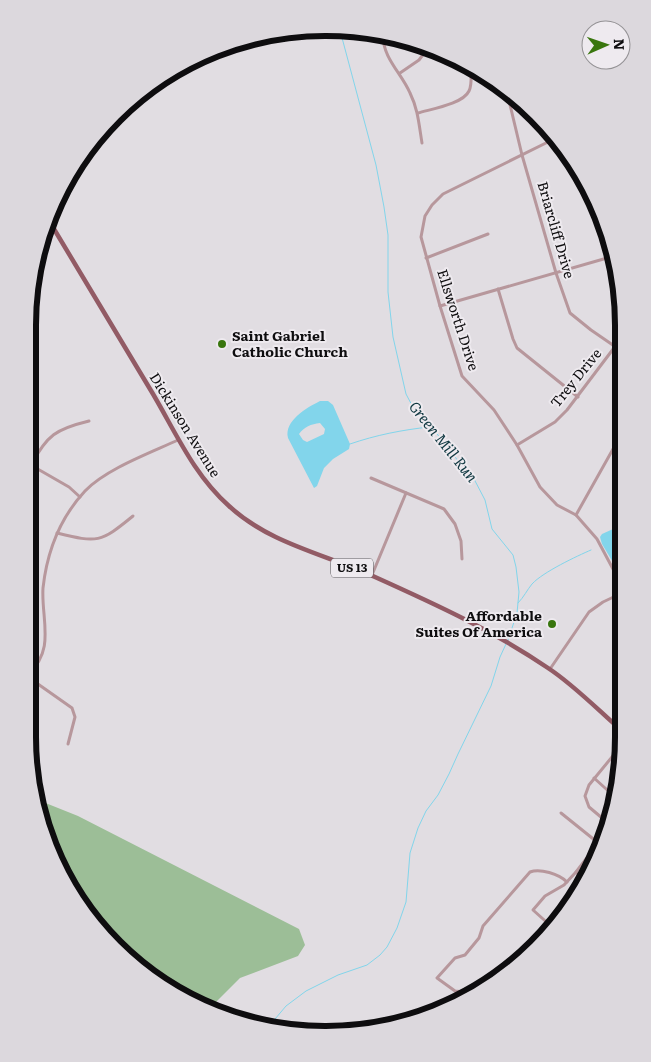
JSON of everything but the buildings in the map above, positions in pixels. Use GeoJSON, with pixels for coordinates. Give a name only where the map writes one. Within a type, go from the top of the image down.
{"type":"FeatureCollection","features":[{"type":"Feature","properties":{"kind":"main road","name":"Dickinson Avenue"},"geometry":{"type":"LineString","coordinates":[[54,228],[153,394],[178,440],[205,481],[228,506],[259,529],[308,552],[372,575],[490,632],[550,669],[615,725]]}},
{"type":"Feature","properties":{"kind":"street"},"geometry":{"type":"LineString","coordinates":[[385,43],[385,49],[411,94],[418,113],[422,143]]}},
{"type":"Feature","properties":{"kind":"street"},"geometry":{"type":"LineString","coordinates":[[400,73],[419,60],[424,54]]}},
{"type":"Feature","properties":{"kind":"street"},"geometry":{"type":"LineString","coordinates":[[418,113],[458,101],[465,97],[471,85],[471,76]]}},
{"type":"Feature","properties":{"kind":"street","name":"Briarcliff Drive"},"geometry":{"type":"LineString","coordinates":[[509,102],[522,155],[570,313],[615,347]]}},
{"type":"Feature","properties":{"kind":"street","name":"Ellsworth Drive"},"geometry":{"type":"LineString","coordinates":[[549,142],[443,194],[432,205],[425,216],[421,237],[462,376],[494,410],[517,445],[540,487],[556,504],[576,515],[597,539],[615,570]]}},
{"type":"Feature","properties":{"kind":"street"},"geometry":{"type":"LineString","coordinates":[[426,258],[488,234]]}},
{"type":"Feature","properties":{"kind":"street"},"geometry":{"type":"LineString","coordinates":[[440,306],[607,258]]}},
{"type":"Feature","properties":{"kind":"street"},"geometry":{"type":"LineString","coordinates":[[498,289],[513,340],[518,348],[578,396]]}},
{"type":"Feature","properties":{"kind":"street","name":"Trey Drive"},"geometry":{"type":"LineString","coordinates":[[517,445],[555,422],[578,396],[615,347]]}},
{"type":"Feature","properties":{"kind":"street"},"geometry":{"type":"LineString","coordinates":[[36,454],[53,434],[66,427],[89,421]]}},
{"type":"Feature","properties":{"kind":"street"},"geometry":{"type":"LineString","coordinates":[[36,667],[45,645],[44,588],[50,552],[57,533],[70,510],[80,497],[98,480],[132,461],[178,440]]}},
{"type":"Feature","properties":{"kind":"street"},"geometry":{"type":"LineString","coordinates":[[576,515],[615,445]]}},
{"type":"Feature","properties":{"kind":"street"},"geometry":{"type":"LineString","coordinates":[[36,468],[69,487],[80,497]]}},
{"type":"Feature","properties":{"kind":"street"},"geometry":{"type":"LineString","coordinates":[[371,478],[444,509],[456,524],[461,541],[462,559]]}},
{"type":"Feature","properties":{"kind":"street"},"geometry":{"type":"LineString","coordinates":[[372,575],[406,493]]}},
{"type":"Feature","properties":{"kind":"street"},"geometry":{"type":"LineString","coordinates":[[57,533],[87,540],[109,536],[133,516]]}},
{"type":"Feature","properties":{"kind":"street"},"geometry":{"type":"LineString","coordinates":[[550,669],[589,612],[615,596]]}},
{"type":"Feature","properties":{"kind":"street"},"geometry":{"type":"LineString","coordinates":[[36,681],[72,708],[75,717],[68,744]]}},
{"type":"Feature","properties":{"kind":"street"},"geometry":{"type":"LineString","coordinates":[[603,818],[589,807],[584,796],[588,785],[614,754]]}},
{"type":"Feature","properties":{"kind":"street"},"geometry":{"type":"LineString","coordinates":[[594,778],[609,792]]}},
{"type":"Feature","properties":{"kind":"street"},"geometry":{"type":"LineString","coordinates":[[561,813],[595,841]]}},
{"type":"Feature","properties":{"kind":"street"},"geometry":{"type":"LineString","coordinates":[[547,922],[533,910],[545,896],[567,882],[591,852]]}},
{"type":"Feature","properties":{"kind":"street"},"geometry":{"type":"LineString","coordinates":[[461,992],[455,991],[438,978],[455,958],[465,956],[479,938],[483,926],[530,872],[536,870],[562,877],[567,882]]}},
{"type":"Feature","properties":{"kind":"street"},"geometry":{"type":"LineString","coordinates":[[576,872],[579,875]]}},
{"type":"Feature","properties":{"kind":"green space"},"geometry":{"type":"Polygon","coordinates":[[[44,802],[78,816],[299,929],[305,945],[298,956],[240,978],[215,1004],[181,987],[149,966],[108,927],[85,897],[66,864],[58,847],[44,802]]]}},
{"type":"Feature","properties":{"kind":"water"},"geometry":{"type":"Polygon","coordinates":[[[320,401],[328,401],[333,405],[350,444],[349,449],[333,459],[324,468],[317,486],[314,488],[288,438],[288,432],[289,426],[297,416],[320,401]],[[317,423],[305,428],[299,434],[307,442],[324,434],[325,429],[320,423],[317,423]]]}},
{"type":"Feature","properties":{"kind":"water"},"geometry":{"type":"Polygon","coordinates":[[[615,528],[614,564],[602,544],[600,537],[602,534],[615,528]]]}},
{"type":"Feature","properties":{"kind":"waterway","name":"Green Mill Run"},"geometry":{"type":"LineString","coordinates":[[342,37],[376,165],[384,207],[388,235],[388,292],[393,337],[406,394],[415,411],[434,430],[473,477],[485,500],[492,529],[513,555],[519,592],[517,613],[508,640]]}},
{"type":"Feature","properties":{"kind":"waterway"},"geometry":{"type":"LineString","coordinates":[[350,444],[389,433],[429,427]]}},
{"type":"Feature","properties":{"kind":"waterway"},"geometry":{"type":"LineString","coordinates":[[518,603],[537,579],[591,550]]}},
{"type":"Feature","properties":{"kind":"waterway","name":"Green Mill Run"},"geometry":{"type":"LineString","coordinates":[[274,1021],[286,1006],[306,991],[338,975],[367,965],[387,947],[397,928],[406,902],[410,853],[418,828],[426,811],[438,795],[449,774],[491,686],[506,644]]}},
{"type":"Feature","properties":{"kind":"place","name":"Saint Gabriel Catholic Church"},"geometry":{"type":"Point","coordinates":[222,344]}},
{"type":"Feature","properties":{"kind":"place","name":"Affordable Suites Of America"},"geometry":{"type":"Point","coordinates":[552,624]}}]}
